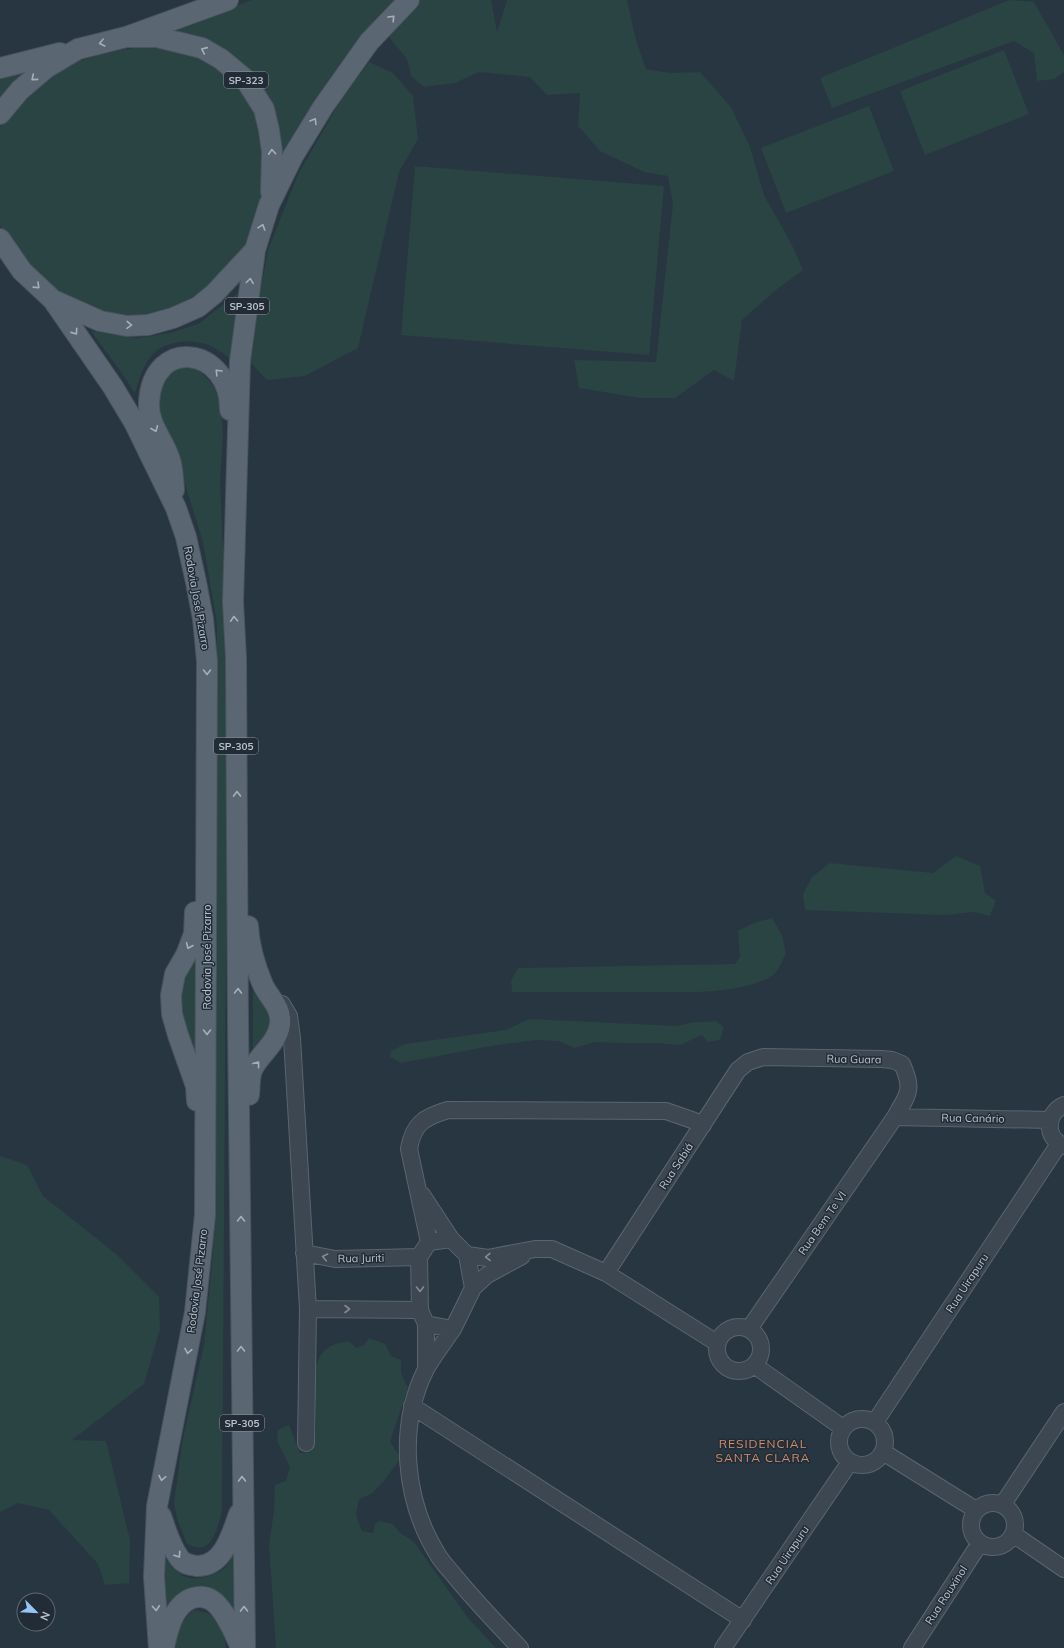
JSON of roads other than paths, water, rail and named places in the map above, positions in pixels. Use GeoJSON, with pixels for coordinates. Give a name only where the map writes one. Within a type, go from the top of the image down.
{"type":"FeatureCollection","features":[{"type":"Feature","properties":{"kind":"main road","name":"SP-323"},"geometry":{"type":"LineString","coordinates":[[0,68],[126,37],[228,0]]}},
{"type":"Feature","properties":{"kind":"main road","name":"SP-323"},"geometry":{"type":"LineString","coordinates":[[0,257],[22,271],[53,300],[100,321],[127,326],[148,325],[173,318],[198,306],[214,294],[255,250],[269,205],[293,156],[323,106],[369,42],[409,0]]}},
{"type":"Feature","properties":{"kind":"main road","name":"SP-323"},"geometry":{"type":"LineString","coordinates":[[126,37],[157,37],[202,48],[220,59],[245,79],[264,109],[269,130],[272,158],[269,205]]}},
{"type":"Feature","properties":{"kind":"main road","name":"SP-323"},"geometry":{"type":"LineString","coordinates":[[0,114],[20,90],[46,68],[78,49]]}},
{"type":"Feature","properties":{"kind":"main road","name":"SP-323"},"geometry":{"type":"LineString","coordinates":[[0,239],[22,271]]}},
{"type":"Feature","properties":{"kind":"main road","name":"SP-305"},"geometry":{"type":"LineString","coordinates":[[237,864],[236,658],[233,602],[240,362],[255,250]]}},
{"type":"Feature","properties":{"kind":"main road","name":"Rodovia José Pizarro"},"geometry":{"type":"LineString","coordinates":[[53,300],[113,387],[134,422],[176,508],[186,537],[196,582],[203,619],[207,661],[205,1198],[203,1236],[195,1312],[157,1506],[154,1577],[159,1648]]}},
{"type":"Feature","properties":{"kind":"main road"},"geometry":{"type":"LineString","coordinates":[[176,508],[170,460],[153,426],[149,404],[152,385],[159,370],[168,361],[184,357],[196,358],[208,363],[222,376],[227,386],[230,404],[229,460],[237,491]]}},
{"type":"Feature","properties":{"kind":"main road"},"geometry":{"type":"LineString","coordinates":[[205,1198],[197,1122],[196,1086],[172,1014],[172,995],[175,974],[186,955],[194,934],[196,868],[206,839]]}},
{"type":"Feature","properties":{"kind":"main road"},"geometry":{"type":"LineString","coordinates":[[237,864],[246,902],[249,942],[256,970],[264,988],[274,1002],[278,1011],[282,1040],[253,1068],[250,1078],[248,1131],[240,1198]]}},
{"type":"Feature","properties":{"kind":"main road"},"geometry":{"type":"LineString","coordinates":[[237,864],[240,1198]]}},
{"type":"Feature","properties":{"kind":"main road","name":"SP-305"},"geometry":{"type":"LineString","coordinates":[[240,1198],[242,1504],[245,1648]]}},
{"type":"Feature","properties":{"kind":"main road"},"geometry":{"type":"LineString","coordinates":[[157,1506],[170,1540],[180,1559],[186,1564],[200,1566],[210,1564],[219,1557],[227,1544],[242,1504]]}},
{"type":"Feature","properties":{"kind":"main road"},"geometry":{"type":"LineString","coordinates":[[164,1648],[171,1622],[176,1611],[192,1597],[199,1596],[208,1598],[219,1606],[241,1648]]}},
{"type":"Feature","properties":{"kind":"street"},"geometry":{"type":"LineString","coordinates":[[264,988],[281,1002],[289,1016],[283,1030],[282,1040],[304,1253],[308,1309],[306,1443]]}},
{"type":"Feature","properties":{"kind":"street","name":"Rua Guara"},"geometry":{"type":"LineString","coordinates":[[748,1062],[763,1057],[892,1060],[902,1064],[908,1077],[910,1091],[895,1117]]}},
{"type":"Feature","properties":{"kind":"street","name":"Rua Sabiá"},"geometry":{"type":"LineString","coordinates":[[606,1273],[738,1070],[748,1062]]}},
{"type":"Feature","properties":{"kind":"street"},"geometry":{"type":"LineString","coordinates":[[1061,1145],[1050,1133],[1050,1120],[1058,1109],[1064,1106]]}},
{"type":"Feature","properties":{"kind":"street"},"geometry":{"type":"LineString","coordinates":[[426,1369],[427,1344],[423,1317],[419,1257],[429,1242],[409,1149],[411,1138],[418,1125],[430,1115],[448,1110],[666,1111],[703,1125]]}},
{"type":"Feature","properties":{"kind":"street","name":"Rua Canário"},"geometry":{"type":"LineString","coordinates":[[895,1117],[1050,1120]]}},
{"type":"Feature","properties":{"kind":"street","name":"Rua Bem Te VI"},"geometry":{"type":"LineString","coordinates":[[749,1329],[895,1117]]}},
{"type":"Feature","properties":{"kind":"street","name":"Rua Uirapuru"},"geometry":{"type":"LineString","coordinates":[[875,1422],[1061,1145]]}},
{"type":"Feature","properties":{"kind":"street"},"geometry":{"type":"LineString","coordinates":[[417,1187],[451,1238],[467,1255],[473,1288]]}},
{"type":"Feature","properties":{"kind":"street"},"geometry":{"type":"LineString","coordinates":[[429,1242],[451,1238]]}},
{"type":"Feature","properties":{"kind":"street"},"geometry":{"type":"LineString","coordinates":[[467,1255],[488,1258],[535,1248],[552,1249],[606,1273],[717,1343]]}},
{"type":"Feature","properties":{"kind":"street"},"geometry":{"type":"LineString","coordinates":[[520,1648],[465,1589],[438,1555],[425,1529],[412,1492],[408,1458],[408,1438],[412,1406],[426,1369],[453,1329],[473,1288],[488,1275],[535,1248]]}},
{"type":"Feature","properties":{"kind":"street","name":"Rua Juriti"},"geometry":{"type":"LineString","coordinates":[[304,1253],[335,1259],[419,1257]]}},
{"type":"Feature","properties":{"kind":"street"},"geometry":{"type":"LineString","coordinates":[[308,1309],[423,1317],[453,1329]]}},
{"type":"Feature","properties":{"kind":"street"},"geometry":{"type":"LineString","coordinates":[[736,1327],[749,1329],[755,1333],[761,1346],[761,1353],[754,1366],[748,1370],[741,1371],[734,1371],[727,1368],[718,1358],[716,1351],[717,1343],[720,1337],[730,1329],[736,1327]]}},
{"type":"Feature","properties":{"kind":"street"},"geometry":{"type":"LineString","coordinates":[[754,1366],[843,1428]]}},
{"type":"Feature","properties":{"kind":"street"},"geometry":{"type":"LineString","coordinates":[[412,1406],[743,1620]]}},
{"type":"Feature","properties":{"kind":"street"},"geometry":{"type":"LineString","coordinates":[[1003,1504],[1064,1412]]}},
{"type":"Feature","properties":{"kind":"street"},"geometry":{"type":"LineString","coordinates":[[861,1418],[875,1422],[884,1432],[886,1439],[883,1452],[872,1463],[865,1465],[850,1462],[840,1450],[840,1435],[843,1428],[854,1420],[861,1418]]}},
{"type":"Feature","properties":{"kind":"street"},"geometry":{"type":"LineString","coordinates":[[883,1452],[976,1510]]}},
{"type":"Feature","properties":{"kind":"street","name":"Rua Uirapuru"},"geometry":{"type":"LineString","coordinates":[[723,1648],[850,1462]]}},
{"type":"Feature","properties":{"kind":"street"},"geometry":{"type":"LineString","coordinates":[[996,1502],[1003,1504],[1013,1514],[1015,1520],[1013,1534],[1005,1544],[999,1546],[986,1546],[980,1543],[972,1531],[971,1523],[973,1516],[976,1510],[982,1505],[996,1502]]}},
{"type":"Feature","properties":{"kind":"street"},"geometry":{"type":"LineString","coordinates":[[1013,1534],[1064,1569]]}},
{"type":"Feature","properties":{"kind":"street","name":"Rua Rouxinol"},"geometry":{"type":"LineString","coordinates":[[912,1648],[980,1543]]}},
{"type":"Feature","properties":{"kind":"district","name":"RESIDENCIAL SANTA CLARA"},"geometry":{"type":"Point","coordinates":[763,1451]}}]}
